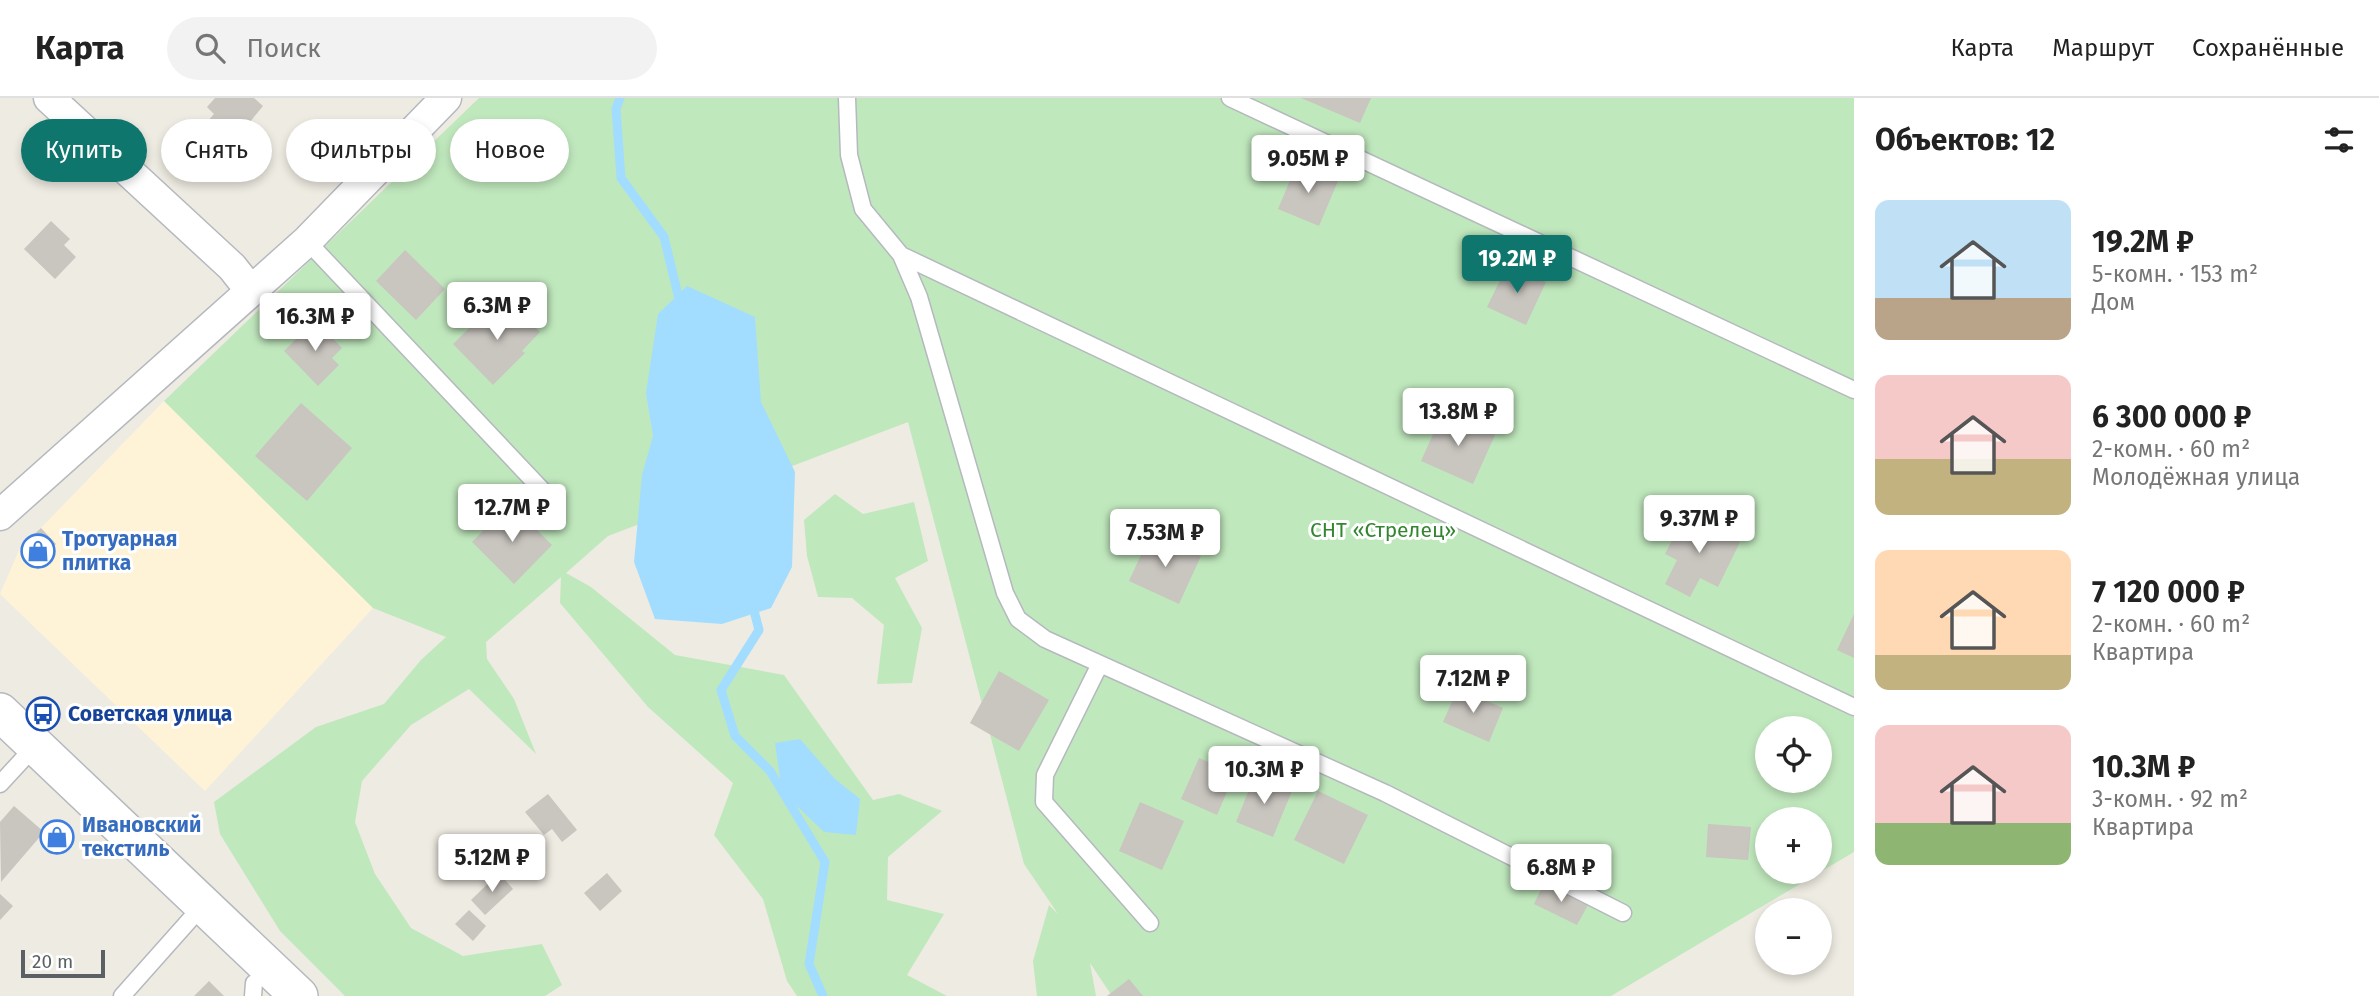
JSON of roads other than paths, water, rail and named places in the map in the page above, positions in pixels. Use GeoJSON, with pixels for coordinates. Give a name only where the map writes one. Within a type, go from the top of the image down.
{"type":"FeatureCollection","features":[{"type":"Feature","properties":{"kind":"street"},"geometry":{"type":"LineString","coordinates":[[49,98],[232,267],[251,291]]}},
{"type":"Feature","properties":{"kind":"street"},"geometry":{"type":"LineString","coordinates":[[0,515],[307,241],[446,98]]}},
{"type":"Feature","properties":{"kind":"street"},"geometry":{"type":"LineString","coordinates":[[0,712],[299,996]]}},
{"type":"Feature","properties":{"kind":"lane"},"geometry":{"type":"LineString","coordinates":[[847,98],[849,155],[863,209],[901,256],[919,297],[1005,593],[1018,619],[1045,639],[1385,793],[1623,913]]}},
{"type":"Feature","properties":{"kind":"lane"},"geometry":{"type":"LineString","coordinates":[[1230,98],[1854,390]]}},
{"type":"Feature","properties":{"kind":"lane"},"geometry":{"type":"LineString","coordinates":[[307,241],[545,493]]}},
{"type":"Feature","properties":{"kind":"lane"},"geometry":{"type":"LineString","coordinates":[[901,256],[1854,707]]}},
{"type":"Feature","properties":{"kind":"lane"},"geometry":{"type":"LineString","coordinates":[[1100,664],[1045,775],[1044,802],[1150,923]]}},
{"type":"Feature","properties":{"kind":"lane"},"geometry":{"type":"LineString","coordinates":[[0,784],[36,745]]}},
{"type":"Feature","properties":{"kind":"lane"},"geometry":{"type":"LineString","coordinates":[[122,996],[204,905]]}},
{"type":"Feature","properties":{"kind":"water"},"geometry":{"type":"Polygon","coordinates":[[[687,286],[755,317],[761,402],[795,472],[792,567],[771,608],[722,624],[655,619],[634,562],[642,475],[653,436],[646,393],[658,314],[687,286]]]}},
{"type":"Feature","properties":{"kind":"water"},"geometry":{"type":"Polygon","coordinates":[[[800,739],[835,779],[860,799],[856,835],[824,832],[782,792],[775,743],[800,739]]]}},
{"type":"Feature","properties":{"kind":"waterway"},"geometry":{"type":"LineString","coordinates":[[620,98],[616,109],[621,178],[664,237],[680,303]]}},
{"type":"Feature","properties":{"kind":"waterway"},"geometry":{"type":"LineString","coordinates":[[752,603],[759,630],[721,690],[735,736],[770,771],[825,862],[809,964],[823,996]]}},
{"type":"Feature","properties":{"kind":"place","name":"Тротуарная плитка"},"geometry":{"type":"Point","coordinates":[38,551]}},
{"type":"Feature","properties":{"kind":"place","name":"Советская улица"},"geometry":{"type":"Point","coordinates":[43,714]}},
{"type":"Feature","properties":{"kind":"place","name":"Ивановский текстиль"},"geometry":{"type":"Point","coordinates":[57,837]}},
{"type":"Feature","properties":{"kind":"park label","name":"СНТ «Стрелец»"},"geometry":{"type":"Point","coordinates":[1383,530]}}]}
